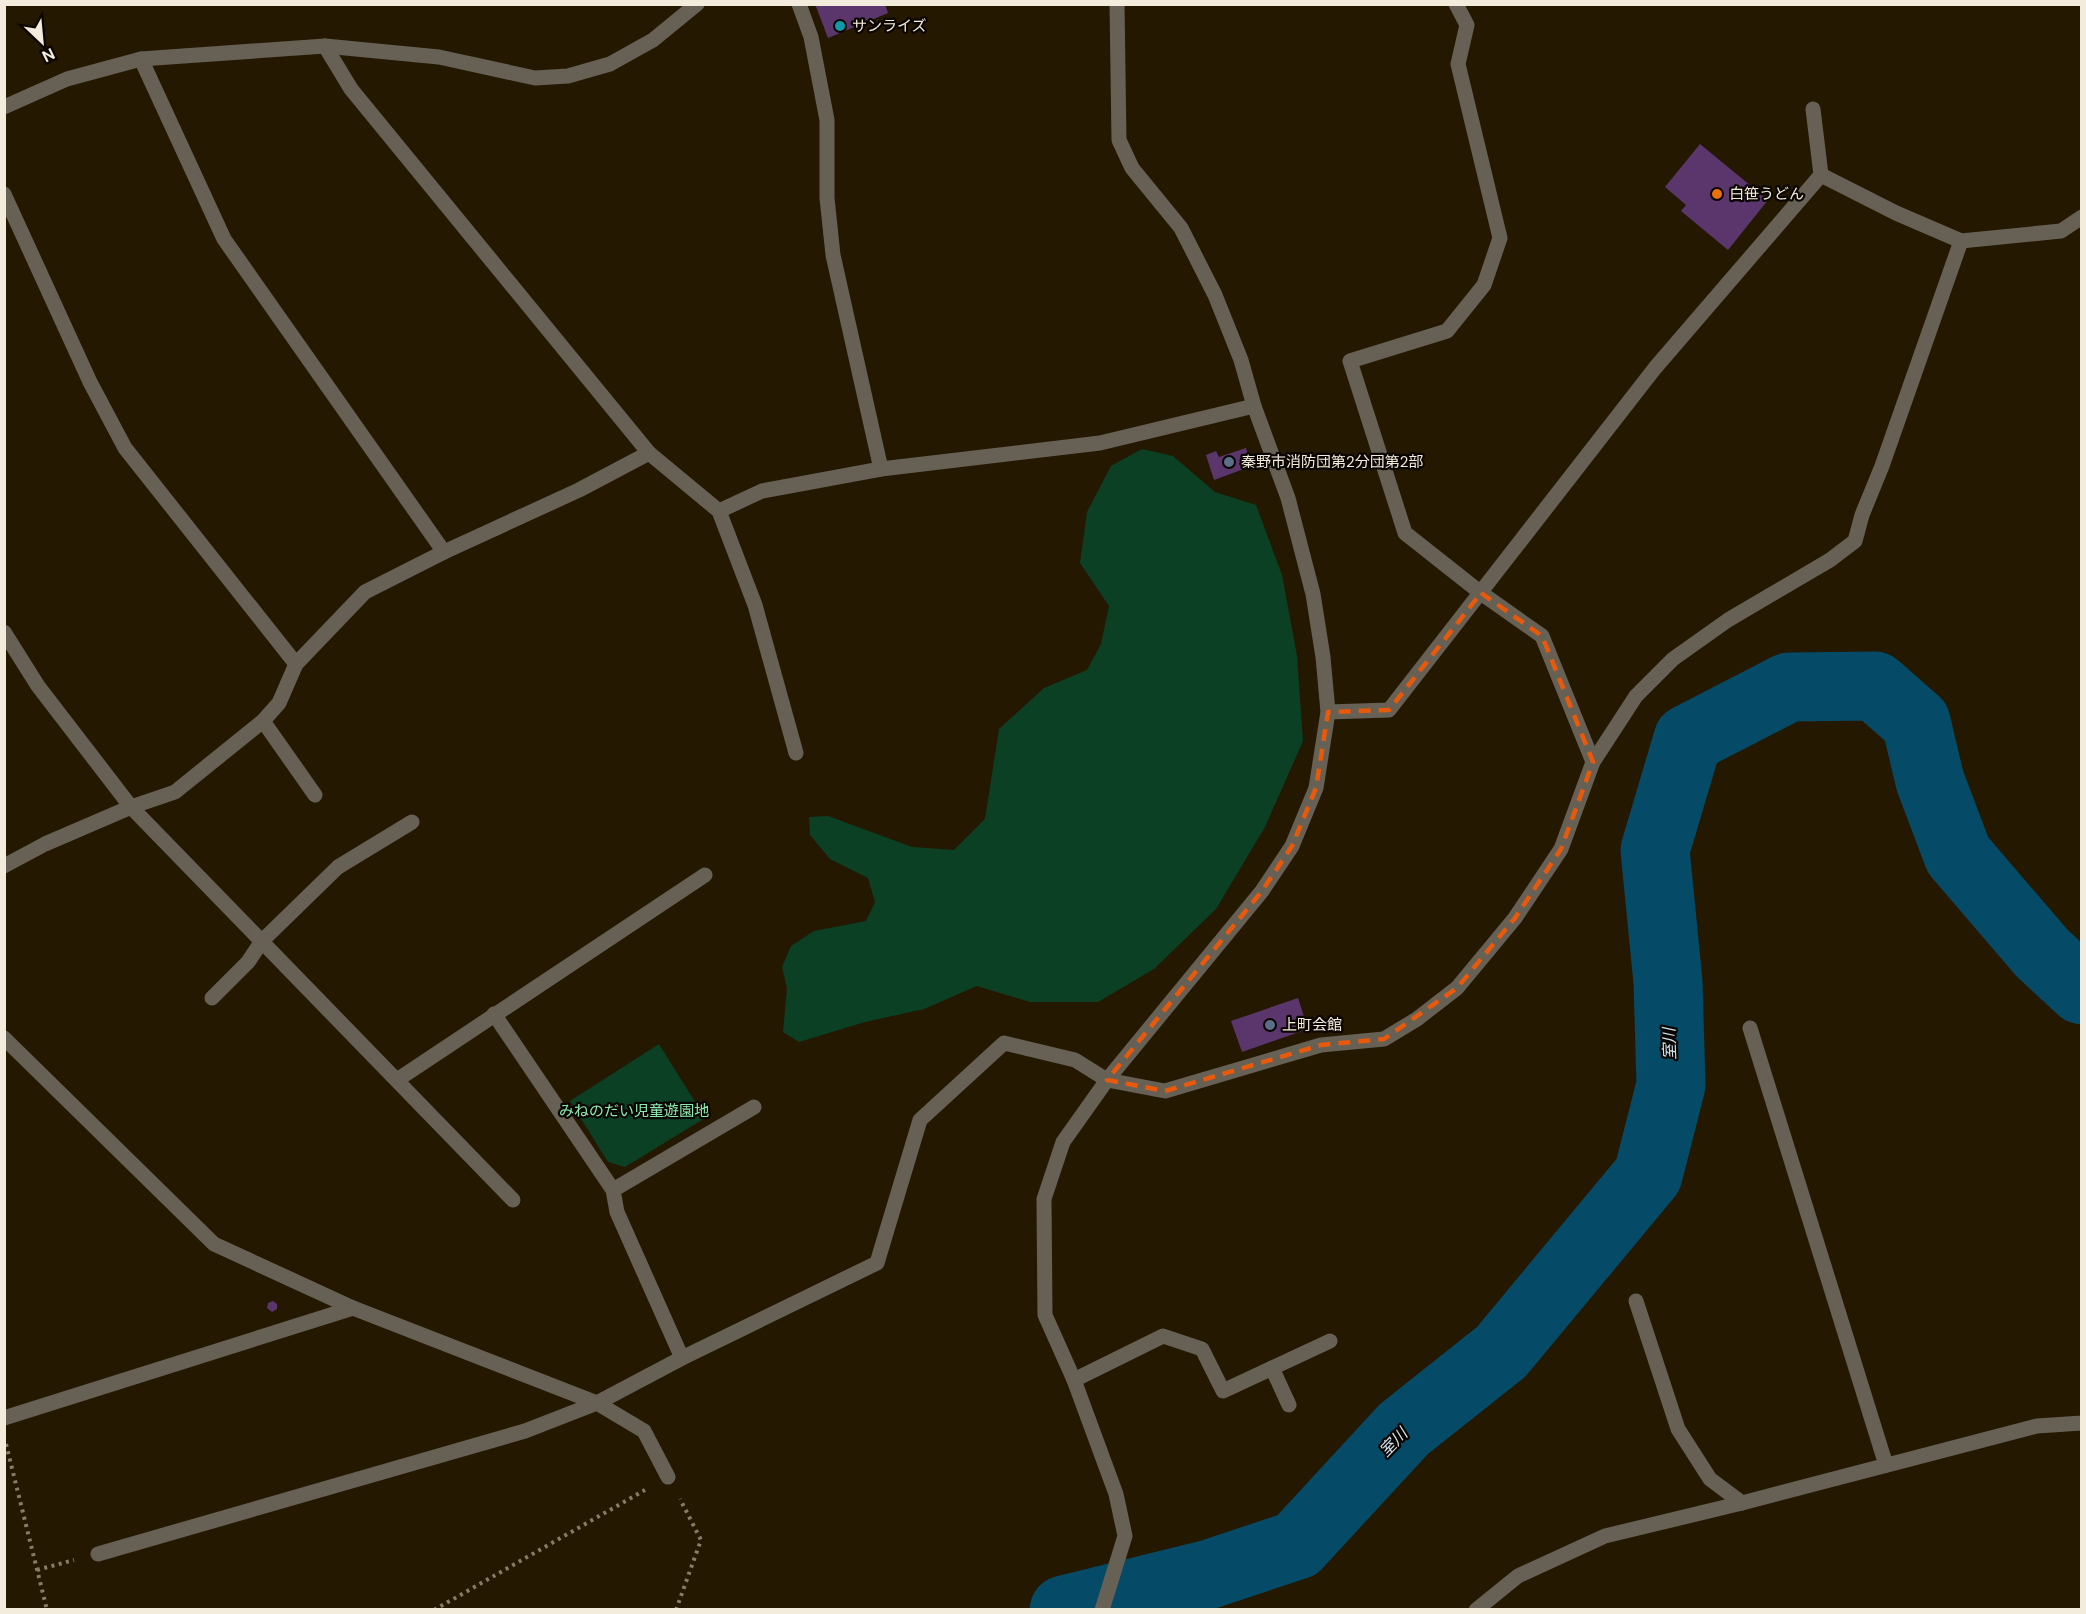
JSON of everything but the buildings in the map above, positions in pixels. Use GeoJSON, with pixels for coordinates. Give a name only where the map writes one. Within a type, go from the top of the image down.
{"type":"FeatureCollection","features":[{"type":"Feature","properties":{"kind":"street"},"geometry":{"type":"LineString","coordinates":[[4,107],[67,79],[141,59],[325,46],[440,57],[535,78],[568,76],[610,64],[652,40],[698,4]]}},
{"type":"Feature","properties":{"kind":"street"},"geometry":{"type":"LineString","coordinates":[[799,4],[811,37],[827,120],[827,198],[833,255],[881,469]]}},
{"type":"Feature","properties":{"kind":"street"},"geometry":{"type":"LineString","coordinates":[[1102,1610],[1125,1536],[1116,1494],[1074,1380],[1045,1315],[1044,1199],[1063,1142],[1107,1080],[1262,891],[1292,846],[1316,788],[1328,712],[1323,657],[1313,594],[1288,498],[1254,406],[1241,360],[1215,295],[1181,228],[1132,168],[1119,140],[1117,4]]}},
{"type":"Feature","properties":{"kind":"street"},"geometry":{"type":"LineString","coordinates":[[1456,4],[1467,25],[1458,64],[1500,238],[1484,285],[1447,331],[1350,361],[1405,533],[1481,593],[1542,636],[1593,762]]}},
{"type":"Feature","properties":{"kind":"street"},"geometry":{"type":"LineString","coordinates":[[325,46],[351,89],[649,453],[718,511],[755,604],[796,753]]}},
{"type":"Feature","properties":{"kind":"street"},"geometry":{"type":"LineString","coordinates":[[141,59],[224,239],[444,552]]}},
{"type":"Feature","properties":{"kind":"street"},"geometry":{"type":"LineString","coordinates":[[1328,712],[1389,710],[1654,368],[1821,175],[1813,109]]}},
{"type":"Feature","properties":{"kind":"street"},"geometry":{"type":"LineString","coordinates":[[1821,175],[1896,213],[1960,241],[2061,231],[2082,217]]}},
{"type":"Feature","properties":{"kind":"street"},"geometry":{"type":"LineString","coordinates":[[4,194],[90,382],[125,448],[296,664]]}},
{"type":"Feature","properties":{"kind":"street"},"geometry":{"type":"LineString","coordinates":[[98,1554],[525,1431],[597,1403],[682,1358],[877,1263],[920,1120],[1004,1043],[1075,1060],[1107,1080],[1165,1091],[1321,1045],[1384,1039],[1417,1019],[1457,988],[1515,918],[1561,849],[1593,762],[1636,696],[1673,659],[1728,620],[1830,560],[1855,541],[1862,515],[1886,455],[1960,241]]}},
{"type":"Feature","properties":{"kind":"street"},"geometry":{"type":"LineString","coordinates":[[718,511],[762,491],[881,469],[1100,443],[1254,406]]}},
{"type":"Feature","properties":{"kind":"street"},"geometry":{"type":"LineString","coordinates":[[4,866],[45,844],[131,807],[176,792],[263,721],[279,703],[296,664],[365,592],[444,552],[579,490],[649,453]]}},
{"type":"Feature","properties":{"kind":"street"},"geometry":{"type":"LineString","coordinates":[[4,632],[38,686],[131,807],[513,1200]]}},
{"type":"Feature","properties":{"kind":"street"},"geometry":{"type":"LineString","coordinates":[[263,721],[315,795]]}},
{"type":"Feature","properties":{"kind":"street"},"geometry":{"type":"LineString","coordinates":[[212,998],[248,962],[262,942],[338,867],[412,822]]}},
{"type":"Feature","properties":{"kind":"street"},"geometry":{"type":"LineString","coordinates":[[397,1080],[705,875]]}},
{"type":"Feature","properties":{"kind":"street"},"geometry":{"type":"LineString","coordinates":[[494,1014],[613,1190],[617,1212],[682,1358]]}},
{"type":"Feature","properties":{"kind":"street"},"geometry":{"type":"LineString","coordinates":[[1750,1028],[1886,1465]]}},
{"type":"Feature","properties":{"kind":"street"},"geometry":{"type":"LineString","coordinates":[[4,1038],[214,1244],[353,1308],[597,1403],[644,1431],[668,1477]]}},
{"type":"Feature","properties":{"kind":"street"},"geometry":{"type":"LineString","coordinates":[[613,1190],[753,1107]]}},
{"type":"Feature","properties":{"kind":"street"},"geometry":{"type":"LineString","coordinates":[[1636,1302],[1678,1429],[1710,1479],[1742,1503]]}},
{"type":"Feature","properties":{"kind":"street"},"geometry":{"type":"LineString","coordinates":[[4,1418],[353,1308]]}},
{"type":"Feature","properties":{"kind":"street"},"geometry":{"type":"LineString","coordinates":[[1074,1380],[1163,1336],[1202,1349],[1222,1391],[1330,1341]]}},
{"type":"Feature","properties":{"kind":"street"},"geometry":{"type":"LineString","coordinates":[[1272,1368],[1289,1405]]}},
{"type":"Feature","properties":{"kind":"street"},"geometry":{"type":"LineString","coordinates":[[1476,1610],[1518,1576],[1605,1536],[1742,1503],[2037,1426],[2082,1423]]}},
{"type":"Feature","properties":{"kind":"path"},"geometry":{"type":"LineString","coordinates":[[5,1440],[47,1610]]}},
{"type":"Feature","properties":{"kind":"path"},"geometry":{"type":"LineString","coordinates":[[434,1610],[668,1477],[701,1540],[676,1610]]}},
{"type":"Feature","properties":{"kind":"path"},"geometry":{"type":"LineString","coordinates":[[37,1570],[98,1554]]}},
{"type":"Feature","properties":{"kind":"highlighted area"},"geometry":{"type":"Polygon","coordinates":[[[1481,593],[1542,636],[1593,762],[1561,849],[1515,918],[1457,988],[1384,1039],[1321,1045],[1165,1091],[1107,1080],[1262,891],[1292,846],[1316,788],[1328,712],[1389,710],[1481,593]]]}},
{"type":"Feature","properties":{"kind":"green space"},"geometry":{"type":"Polygon","coordinates":[[[1142,449],[1173,456],[1215,492],[1256,505],[1282,575],[1297,656],[1303,741],[1265,827],[1216,909],[1154,969],[1098,1002],[1030,1002],[977,986],[924,1009],[865,1022],[799,1042],[783,1032],[787,988],[782,967],[791,946],[814,931],[866,921],[875,902],[868,878],[830,859],[810,835],[809,817],[828,816],[912,847],[954,850],[985,819],[999,729],[1044,688],[1087,670],[1101,644],[1109,606],[1080,563],[1087,512],[1111,466],[1142,449]]]}},
{"type":"Feature","properties":{"kind":"green space","name":"みねのだい児童遊園地"},"geometry":{"type":"Polygon","coordinates":[[[659,1044],[705,1118],[625,1167],[608,1162],[570,1101],[659,1044]]]}},
{"type":"Feature","properties":{"kind":"waterway","name":"室川"},"geometry":{"type":"LineString","coordinates":[[1064,1610],[1210,1574],[1297,1545],[1404,1429],[1501,1352],[1648,1175],[1671,1085],[1668,982],[1655,850],[1688,739],[1789,687],[1875,686],[1916,722],[1930,781],[1958,855],[2042,953],[2082,990]]}},
{"type":"Feature","properties":{"kind":"place","name":"サンライズ"},"geometry":{"type":"Point","coordinates":[840,26]}},
{"type":"Feature","properties":{"kind":"place","name":"白笹うどん"},"geometry":{"type":"Point","coordinates":[1717,194]}},
{"type":"Feature","properties":{"kind":"place","name":"秦野市消防団第2分団第2部"},"geometry":{"type":"Point","coordinates":[1229,462]}},
{"type":"Feature","properties":{"kind":"place","name":"上町会館"},"geometry":{"type":"Point","coordinates":[1270,1025]}}]}
